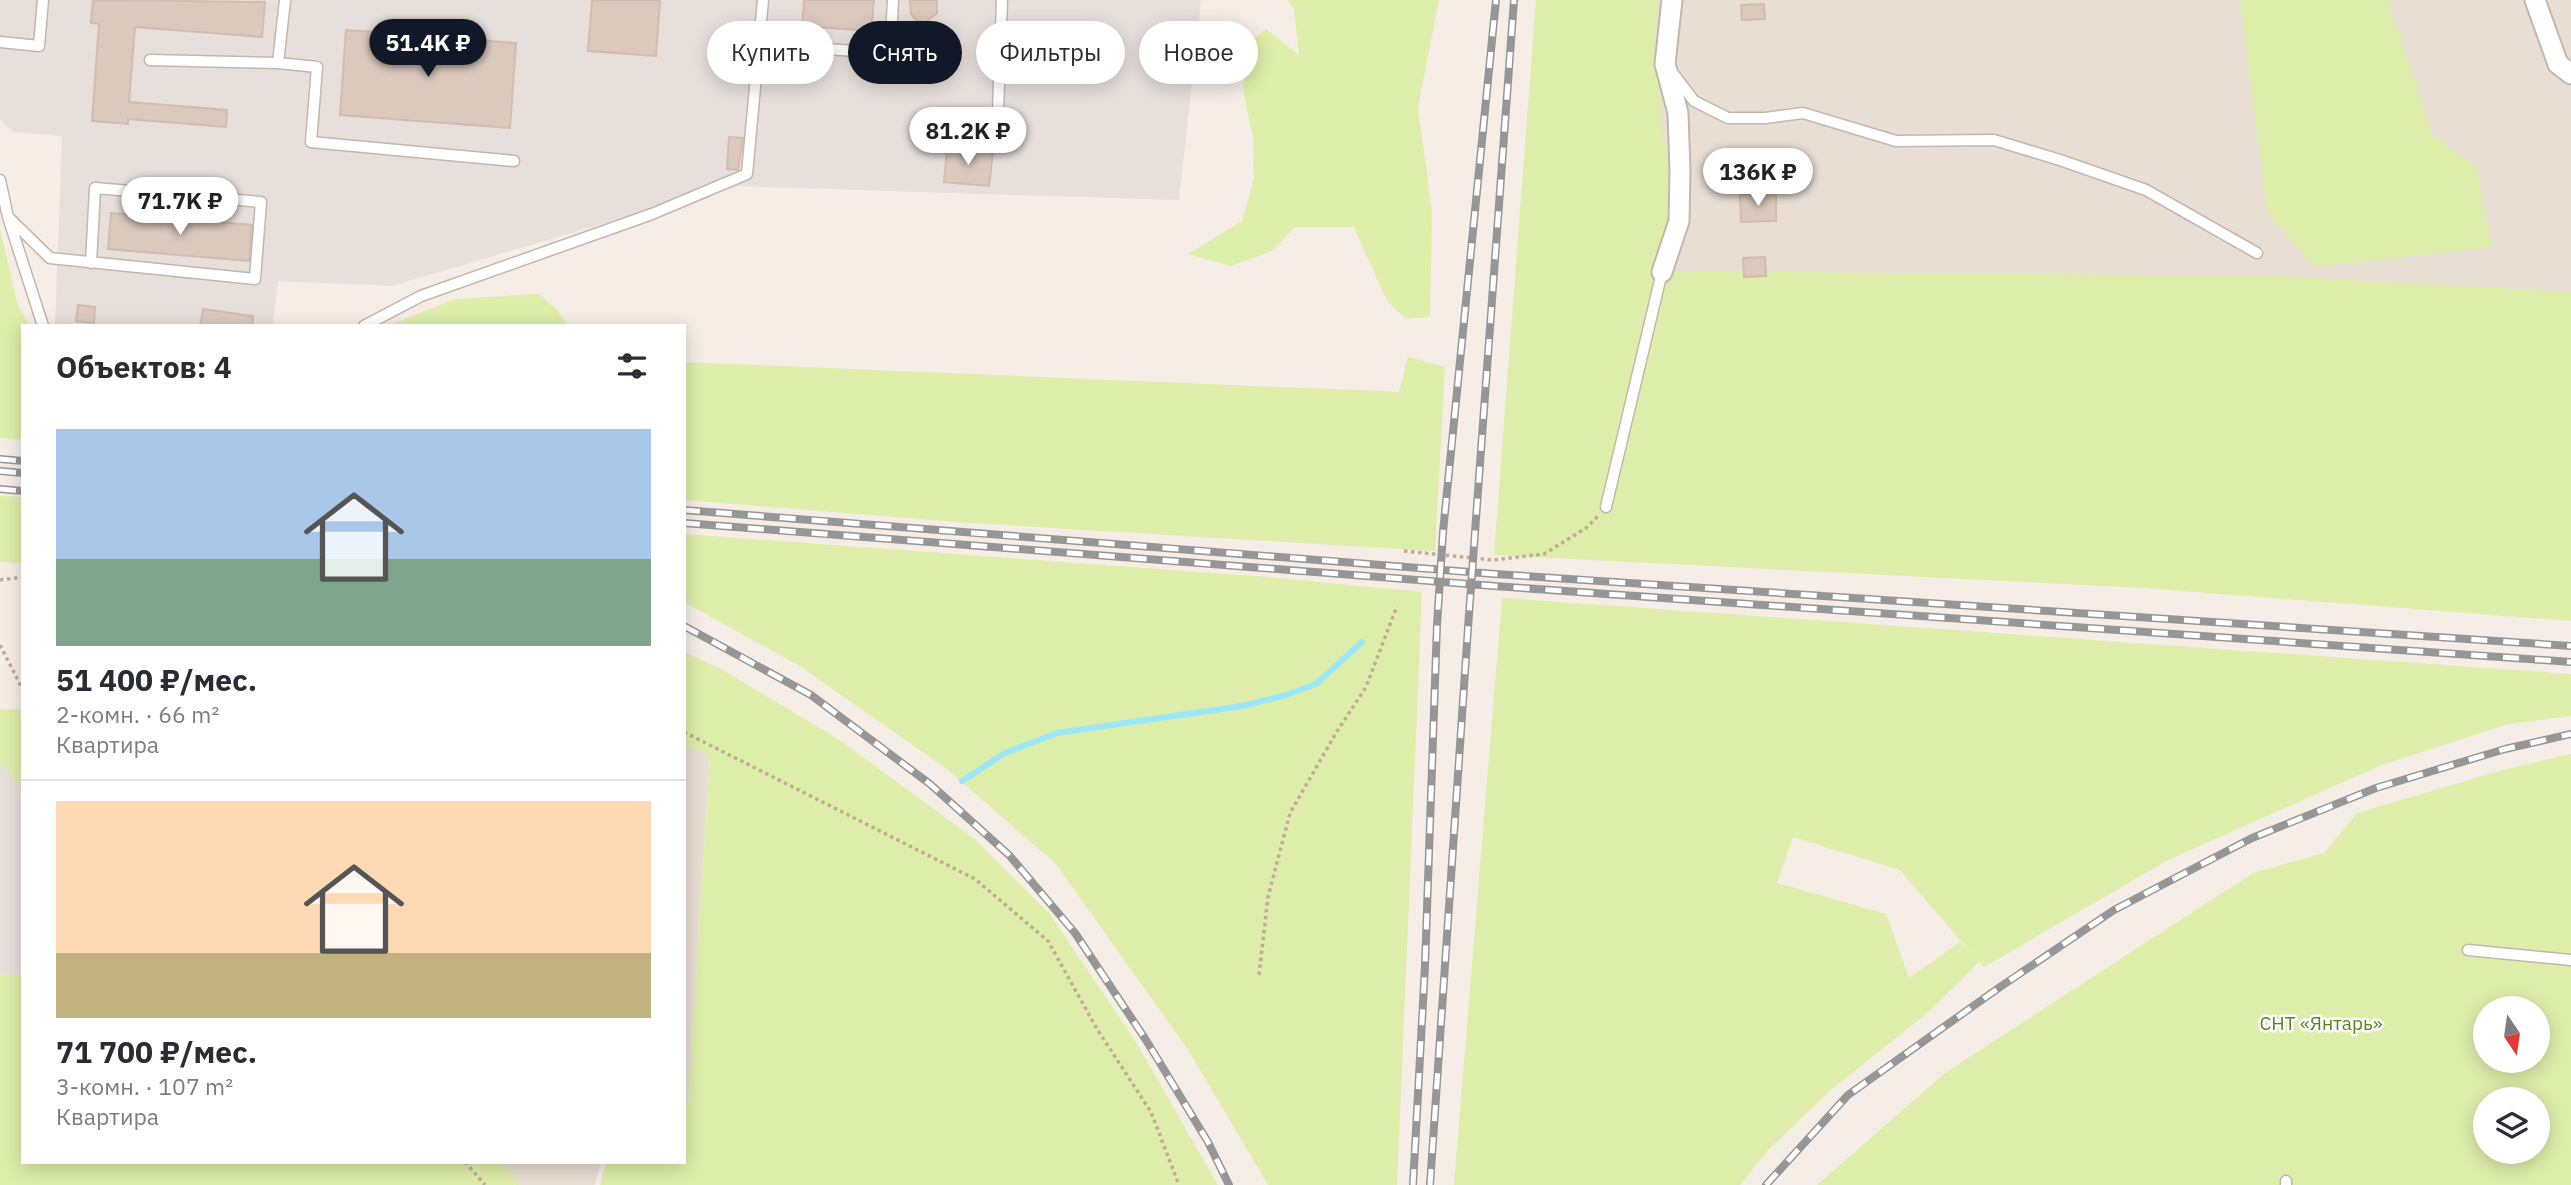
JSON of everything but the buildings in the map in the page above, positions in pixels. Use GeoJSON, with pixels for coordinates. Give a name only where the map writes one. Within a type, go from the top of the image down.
{"type":"FeatureCollection","features":[{"type":"Feature","properties":{"kind":"street"},"geometry":{"type":"LineString","coordinates":[[1662,272],[1679,221],[1678,113],[1665,64],[1672,0]]}},
{"type":"Feature","properties":{"kind":"street"},"geometry":{"type":"LineString","coordinates":[[2535,0],[2558,64],[2571,74]]}},
{"type":"Feature","properties":{"kind":"lane"},"geometry":{"type":"LineString","coordinates":[[0,43],[39,46],[43,0]]}},
{"type":"Feature","properties":{"kind":"lane"},"geometry":{"type":"LineString","coordinates":[[278,63],[285,0]]}},
{"type":"Feature","properties":{"kind":"lane"},"geometry":{"type":"LineString","coordinates":[[761,21],[763,0]]}},
{"type":"Feature","properties":{"kind":"lane"},"geometry":{"type":"LineString","coordinates":[[834,50],[890,53],[893,0]]}},
{"type":"Feature","properties":{"kind":"lane"},"geometry":{"type":"LineString","coordinates":[[999,112],[1002,0]]}},
{"type":"Feature","properties":{"kind":"lane"},"geometry":{"type":"LineString","coordinates":[[150,60],[278,63],[317,67],[311,142],[514,161]]}},
{"type":"Feature","properties":{"kind":"lane"},"geometry":{"type":"LineString","coordinates":[[1665,64],[1694,101],[1728,118],[1765,118],[1803,113],[1896,141],[1994,140],[2146,190],[2257,253]]}},
{"type":"Feature","properties":{"kind":"lane"},"geometry":{"type":"LineString","coordinates":[[369,324],[421,296],[652,214],[747,174],[755,84]]}},
{"type":"Feature","properties":{"kind":"lane"},"geometry":{"type":"LineString","coordinates":[[0,180],[8,217],[42,324]]}},
{"type":"Feature","properties":{"kind":"lane"},"geometry":{"type":"LineString","coordinates":[[8,217],[50,258],[91,263],[255,279],[261,202],[95,188],[91,263]]}},
{"type":"Feature","properties":{"kind":"lane"},"geometry":{"type":"LineString","coordinates":[[1606,507],[1662,272]]}},
{"type":"Feature","properties":{"kind":"lane"},"geometry":{"type":"LineString","coordinates":[[2468,950],[2571,960]]}},
{"type":"Feature","properties":{"kind":"path"},"geometry":{"type":"LineString","coordinates":[[1404,551],[1493,560],[1544,554],[1586,528],[1606,507]]}},
{"type":"Feature","properties":{"kind":"path"},"geometry":{"type":"LineString","coordinates":[[0,580],[21,577]]}},
{"type":"Feature","properties":{"kind":"path"},"geometry":{"type":"LineString","coordinates":[[1259,975],[1268,897],[1290,813],[1366,687],[1397,606]]}},
{"type":"Feature","properties":{"kind":"path"},"geometry":{"type":"LineString","coordinates":[[0,645],[21,686]]}},
{"type":"Feature","properties":{"kind":"path"},"geometry":{"type":"LineString","coordinates":[[686,733],[975,879],[1048,941],[1097,1029],[1151,1112],[1179,1185]]}},
{"type":"Feature","properties":{"kind":"path"},"geometry":{"type":"LineString","coordinates":[[468,1164],[485,1185]]}},
{"type":"Feature","properties":{"kind":"shaded area"},"geometry":{"type":"Polygon","coordinates":[[[0,0],[1201,0],[1199,21],[1139,21],[1139,84],[1192,84],[1179,200],[730,186],[392,286],[278,281],[273,324],[55,324],[62,136],[13,132],[0,119],[0,0]]]}},
{"type":"Feature","properties":{"kind":"shaded area"},"geometry":{"type":"Polygon","coordinates":[[[1608,0],[2571,0],[2571,304],[1585,271],[1608,0]]]}},
{"type":"Feature","properties":{"kind":"shaded area"},"geometry":{"type":"Polygon","coordinates":[[[686,744],[710,754],[686,1105],[686,744]]]}},
{"type":"Feature","properties":{"kind":"shaded area"},"geometry":{"type":"Polygon","coordinates":[[[0,763],[21,787],[21,976],[0,974],[0,763]]]}},
{"type":"Feature","properties":{"kind":"shaded area"},"geometry":{"type":"Polygon","coordinates":[[[503,1164],[600,1164],[595,1185],[520,1185],[503,1164]]]}},
{"type":"Feature","properties":{"kind":"green space"},"geometry":{"type":"Polygon","coordinates":[[[1287,0],[1439,0],[1418,107],[1432,212],[1430,317],[1406,319],[1387,301],[1354,227],[1295,227],[1272,251],[1231,266],[1188,254],[1242,221],[1254,179],[1253,139],[1244,84],[1258,84],[1258,36],[1266,29],[1299,55],[1294,8],[1287,0]]]}},
{"type":"Feature","properties":{"kind":"green space"},"geometry":{"type":"Polygon","coordinates":[[[1536,0],[1658,0],[1654,56],[1660,92],[1662,136],[1680,185],[1651,271],[2277,276],[2571,292],[2571,621],[2143,588],[1494,555],[1536,0]]]}},
{"type":"Feature","properties":{"kind":"green space"},"geometry":{"type":"Polygon","coordinates":[[[2240,0],[2388,0],[2432,135],[2476,167],[2492,247],[2314,267],[2267,212],[2240,0]]]}},
{"type":"Feature","properties":{"kind":"green space"},"geometry":{"type":"Polygon","coordinates":[[[0,228],[17,303],[28,324],[21,324],[21,440],[0,438],[0,228]]]}},
{"type":"Feature","properties":{"kind":"green space"},"geometry":{"type":"Polygon","coordinates":[[[539,294],[558,311],[566,324],[392,324],[455,299],[539,294]]]}},
{"type":"Feature","properties":{"kind":"green space"},"geometry":{"type":"Polygon","coordinates":[[[1408,357],[1445,367],[1435,551],[956,522],[686,500],[686,362],[1399,392],[1408,357]]]}},
{"type":"Feature","properties":{"kind":"green space"},"geometry":{"type":"Polygon","coordinates":[[[0,496],[21,497],[21,564],[0,561],[0,496]]]}},
{"type":"Feature","properties":{"kind":"green space"},"geometry":{"type":"Polygon","coordinates":[[[686,534],[1268,577],[1422,592],[1397,1185],[1268,1185],[1189,1051],[1056,864],[947,769],[800,666],[686,603],[686,534]]]}},
{"type":"Feature","properties":{"kind":"green space"},"geometry":{"type":"Polygon","coordinates":[[[1502,598],[2571,674],[2571,716],[2508,724],[2379,766],[2168,860],[1984,967],[1979,962],[1925,1015],[1832,1089],[1769,1149],[1740,1185],[1454,1185],[1502,598]],[[1793,837],[1777,883],[1886,914],[1909,978],[1960,942],[1974,956],[1900,870],[1793,837]]]}},
{"type":"Feature","properties":{"kind":"green space"},"geometry":{"type":"Polygon","coordinates":[[[686,653],[721,669],[838,739],[976,840],[1049,913],[1136,1042],[1218,1185],[600,1185],[605,1164],[686,1164],[686,1106],[710,756],[686,744],[686,653]]]}},
{"type":"Feature","properties":{"kind":"green space"},"geometry":{"type":"Polygon","coordinates":[[[0,709],[21,710],[21,787],[0,763],[0,709]]]}},
{"type":"Feature","properties":{"kind":"green space","name":"СНТ «Янтарь»"},"geometry":{"type":"Polygon","coordinates":[[[2571,754],[2571,1185],[1817,1185],[1945,1073],[2253,873],[2324,853],[2357,813],[2499,771],[2571,754]]]}},
{"type":"Feature","properties":{"kind":"green space"},"geometry":{"type":"Polygon","coordinates":[[[0,974],[21,976],[21,1164],[503,1164],[520,1185],[0,1185],[0,974]]]}},
{"type":"Feature","properties":{"kind":"waterway"},"geometry":{"type":"LineString","coordinates":[[962,781],[1005,753],[1057,733],[1242,706],[1286,695],[1316,684],[1362,642]]}},
{"type":"Feature","properties":{"kind":"railway"},"geometry":{"type":"LineString","coordinates":[[1413,1185],[1443,532],[1496,0]]}},
{"type":"Feature","properties":{"kind":"railway"},"geometry":{"type":"LineString","coordinates":[[1430,1185],[1514,0]]}},
{"type":"Feature","properties":{"kind":"railway"},"geometry":{"type":"LineString","coordinates":[[0,459],[21,461]]}},
{"type":"Feature","properties":{"kind":"railway"},"geometry":{"type":"LineString","coordinates":[[0,471],[21,473]]}},
{"type":"Feature","properties":{"kind":"railway"},"geometry":{"type":"LineString","coordinates":[[0,489],[21,491]]}},
{"type":"Feature","properties":{"kind":"railway"},"geometry":{"type":"LineString","coordinates":[[686,510],[1495,574],[2571,646]]}},
{"type":"Feature","properties":{"kind":"railway"},"geometry":{"type":"LineString","coordinates":[[686,523],[1494,586],[2571,662]]}},
{"type":"Feature","properties":{"kind":"railway"},"geometry":{"type":"LineString","coordinates":[[686,627],[811,695],[930,784],[1009,855],[1075,933],[1146,1040],[1208,1142],[1229,1185]]}},
{"type":"Feature","properties":{"kind":"railway"},"geometry":{"type":"LineString","coordinates":[[1766,1185],[1848,1095],[2114,910],[2252,838],[2376,788],[2505,749],[2571,734]]}}]}
